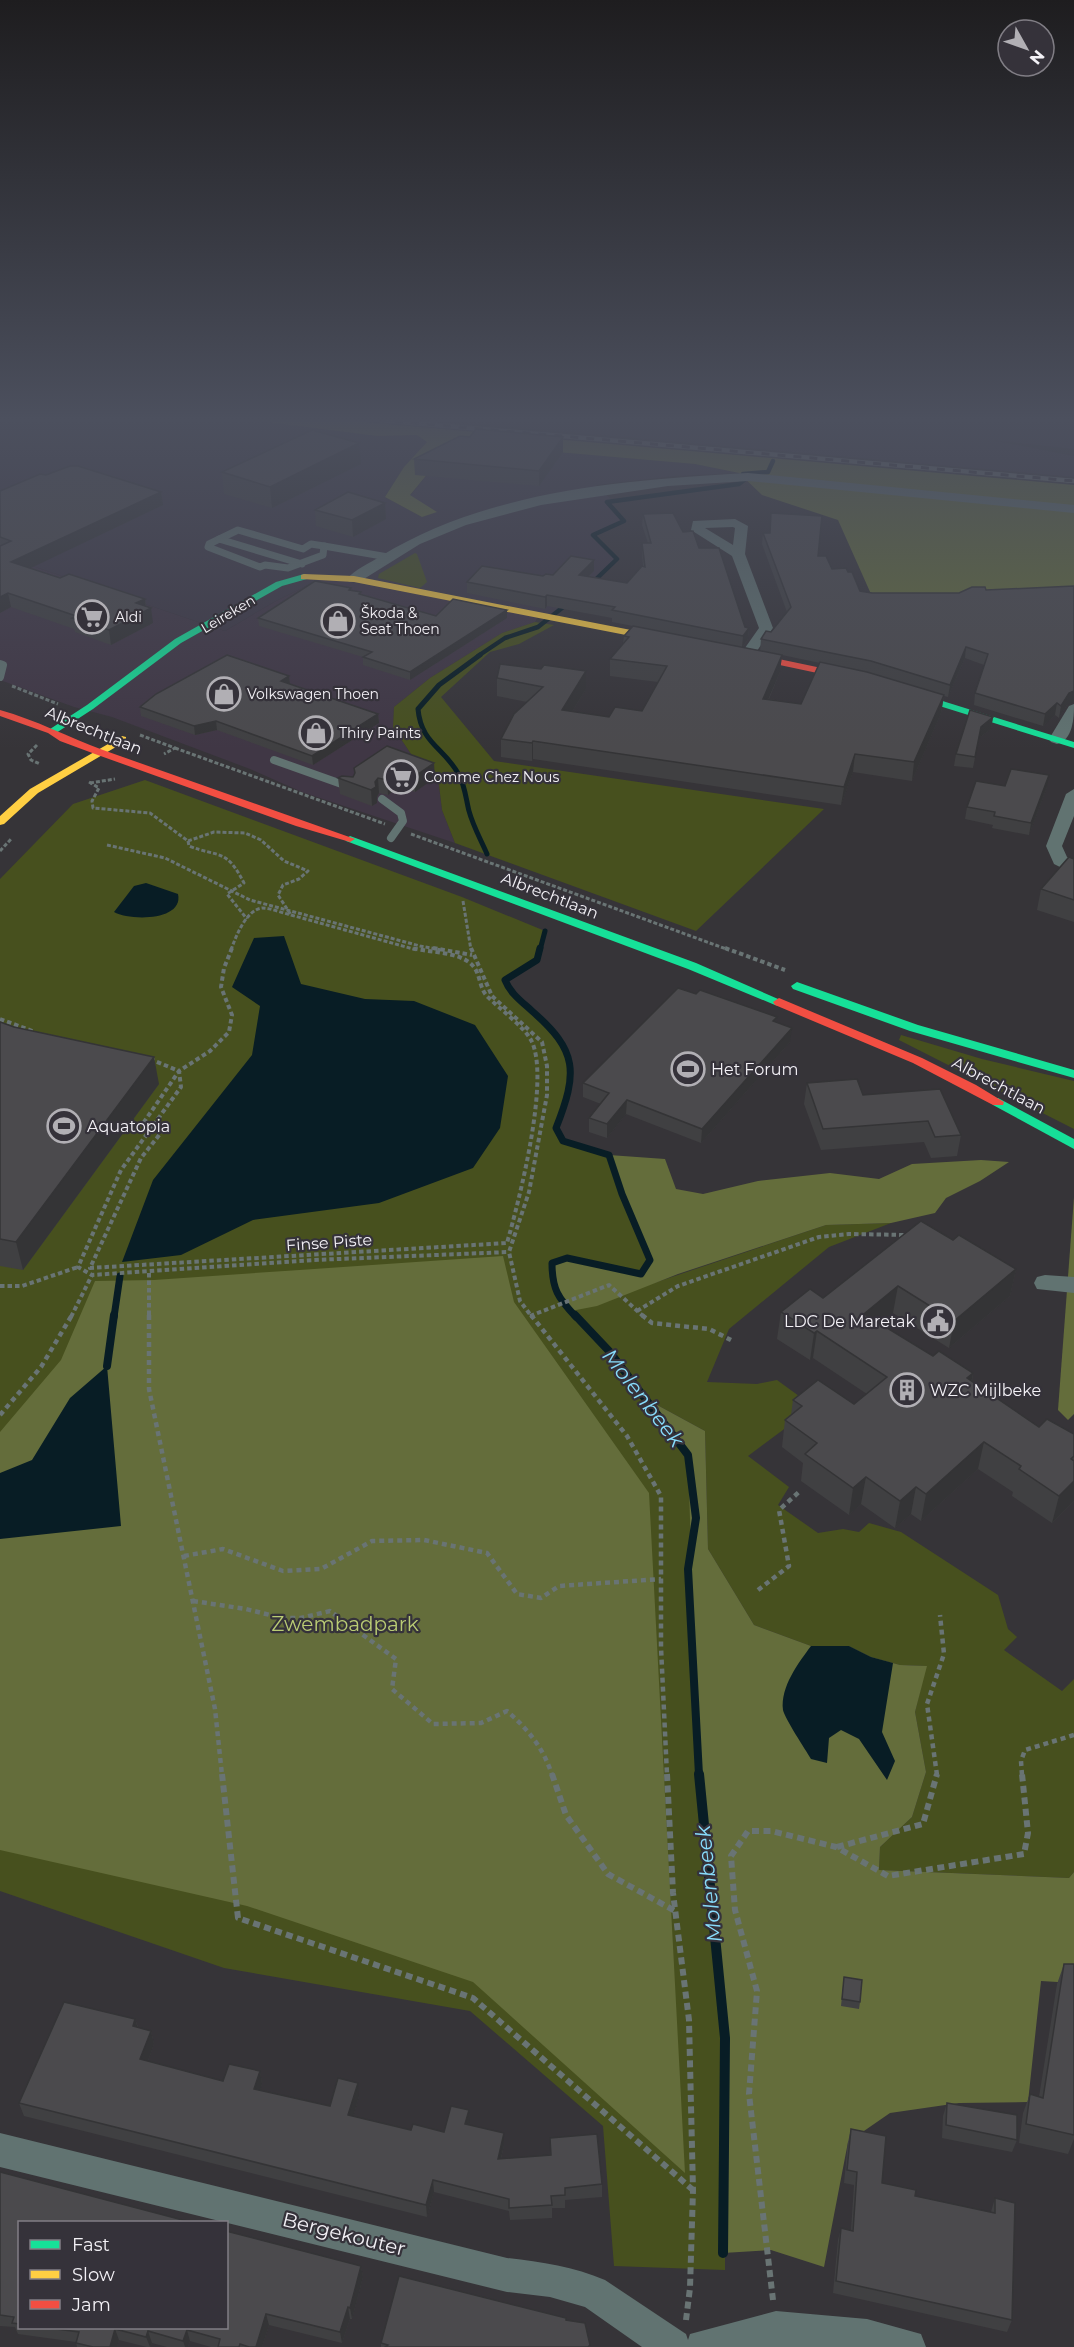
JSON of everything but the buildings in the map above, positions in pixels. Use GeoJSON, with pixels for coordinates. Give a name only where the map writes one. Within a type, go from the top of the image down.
{"type":"FeatureCollection","features":[{"type":"Feature","properties":{"kind":"main road"},"geometry":{"type":"LineString","coordinates":[[52,731],[178,640],[279,584],[309,576],[354,579],[684,643]]}},
{"type":"Feature","properties":{"kind":"main road"},"geometry":{"type":"LineString","coordinates":[[726,651],[869,681]]}},
{"type":"Feature","properties":{"kind":"main road"},"geometry":{"type":"LineString","coordinates":[[891,688],[1074,745]]}},
{"type":"Feature","properties":{"kind":"main road","name":"Albrechtlaan"},"geometry":{"type":"LineString","coordinates":[[55,711],[95,730],[138,745]]}},
{"type":"Feature","properties":{"kind":"main road","name":"Albrechtlaan"},"geometry":{"type":"LineString","coordinates":[[0,713],[52,731],[99,752],[300,824],[363,843],[692,966],[869,1039],[966,1084],[1074,1144]]}},
{"type":"Feature","properties":{"kind":"main road"},"geometry":{"type":"LineString","coordinates":[[61,753],[78,744],[95,730]]}},
{"type":"Feature","properties":{"kind":"main road"},"geometry":{"type":"LineString","coordinates":[[1,821],[34,791],[122,739]]}},
{"type":"Feature","properties":{"kind":"main road"},"geometry":{"type":"LineString","coordinates":[[375,832],[397,836]]}},
{"type":"Feature","properties":{"kind":"main road","name":"Albrechtlaan"},"geometry":{"type":"LineString","coordinates":[[785,976],[915,1028],[1074,1074]]}},
{"type":"Feature","properties":{"kind":"street"},"geometry":{"type":"LineString","coordinates":[[354,579],[388,557],[444,530]]}},
{"type":"Feature","properties":{"kind":"street"},"geometry":{"type":"LineString","coordinates":[[738,554],[766,628],[747,655]]}},
{"type":"Feature","properties":{"kind":"street"},"geometry":{"type":"LineString","coordinates":[[1057,739],[1074,710]]}},
{"type":"Feature","properties":{"kind":"street"},"geometry":{"type":"LineString","coordinates":[[1074,794],[1054,846],[1060,860],[1074,869]]}},
{"type":"Feature","properties":{"kind":"street"},"geometry":{"type":"LineString","coordinates":[[1045,1283],[1074,1285]]}},
{"type":"Feature","properties":{"kind":"street","name":"Bergekouter"},"geometry":{"type":"LineString","coordinates":[[0,2150],[507,2275],[550,2280],[592,2292],[687,2339]]}},
{"type":"Feature","properties":{"kind":"street"},"geometry":{"type":"LineString","coordinates":[[687,2339],[776,2329],[867,2337],[908,2347]]}},
{"type":"Feature","properties":{"kind":"lane"},"geometry":{"type":"LineString","coordinates":[[279,584],[284,577],[209,549],[209,544],[238,530],[303,549],[310,544],[388,557]]}},
{"type":"Feature","properties":{"kind":"lane"},"geometry":{"type":"LineString","coordinates":[[219,539],[303,564]]}},
{"type":"Feature","properties":{"kind":"lane"},"geometry":{"type":"LineString","coordinates":[[260,567],[265,565],[277,570],[303,564],[323,555],[324,546]]}},
{"type":"Feature","properties":{"kind":"lane"},"geometry":{"type":"LineString","coordinates":[[0,664],[3,665],[0,677]]}},
{"type":"Feature","properties":{"kind":"lane"},"geometry":{"type":"LineString","coordinates":[[274,760],[350,787]]}},
{"type":"Feature","properties":{"kind":"lane"},"geometry":{"type":"LineString","coordinates":[[382,799],[401,813],[403,821],[397,836]]}},
{"type":"Feature","properties":{"kind":"path"},"geometry":{"type":"LineString","coordinates":[[10,686],[77,711],[73,718]]}},
{"type":"Feature","properties":{"kind":"path"},"geometry":{"type":"LineString","coordinates":[[175,748],[397,836],[785,976]]}},
{"type":"Feature","properties":{"kind":"path"},"geometry":{"type":"LineString","coordinates":[[90,783],[99,788],[92,801],[93,808],[150,813],[188,841]]}},
{"type":"Feature","properties":{"kind":"path"},"geometry":{"type":"LineString","coordinates":[[188,841],[198,834],[221,831],[251,835],[261,840],[282,860],[308,871],[299,879],[283,885],[278,895],[290,913]]}},
{"type":"Feature","properties":{"kind":"path"},"geometry":{"type":"LineString","coordinates":[[188,841],[187,845],[190,848],[214,852],[233,861],[244,882],[227,894],[247,920]]}},
{"type":"Feature","properties":{"kind":"path"},"geometry":{"type":"LineString","coordinates":[[107,844],[165,858],[250,900],[290,913],[420,946],[472,955]]}},
{"type":"Feature","properties":{"kind":"path"},"geometry":{"type":"LineString","coordinates":[[464,880],[462,897],[472,955],[492,996],[542,1042],[547,1066],[547,1095],[529,1192],[508,1252],[520,1301],[627,1436],[661,1496],[661,1647],[675,1911],[689,2019],[693,2190],[687,2339]]}},
{"type":"Feature","properties":{"kind":"path","name":"Finse Piste"},"geometry":{"type":"LineString","coordinates":[[259,909],[290,913],[418,950],[459,957],[473,966],[484,994],[531,1039],[539,1063],[533,1123],[522,1190],[507,1243],[90,1268],[141,1158],[164,1129],[142,1125],[179,1071],[210,1051],[229,1032],[232,1015],[221,987],[224,968],[237,934],[247,920],[253,911],[259,909]]}},
{"type":"Feature","properties":{"kind":"path"},"geometry":{"type":"LineString","coordinates":[[0,1019],[39,1034]]}},
{"type":"Feature","properties":{"kind":"path"},"geometry":{"type":"LineString","coordinates":[[0,1286],[22,1286],[78,1267],[121,1170],[181,1086],[179,1071],[148,1059]]}},
{"type":"Feature","properties":{"kind":"path"},"geometry":{"type":"LineString","coordinates":[[637,1311],[678,1286],[819,1237],[849,1234],[908,1235]]}},
{"type":"Feature","properties":{"kind":"path"},"geometry":{"type":"LineString","coordinates":[[78,1267],[92,1275],[149,1273],[315,1260],[508,1252]]}},
{"type":"Feature","properties":{"kind":"path"},"geometry":{"type":"LineString","coordinates":[[149,1273],[149,1389],[215,1709],[238,1918],[473,1998],[693,2190]]}},
{"type":"Feature","properties":{"kind":"path"},"geometry":{"type":"LineString","coordinates":[[0,1415],[15,1401],[63,1335],[92,1275]]}},
{"type":"Feature","properties":{"kind":"path"},"geometry":{"type":"LineString","coordinates":[[530,1316],[609,1285],[652,1323],[709,1329],[731,1340]]}},
{"type":"Feature","properties":{"kind":"path"},"geometry":{"type":"LineString","coordinates":[[758,1590],[789,1566],[779,1510],[799,1492]]}},
{"type":"Feature","properties":{"kind":"path"},"geometry":{"type":"LineString","coordinates":[[184,1556],[223,1549],[283,1571],[293,1571],[321,1569],[372,1541],[424,1540],[487,1553],[518,1594],[542,1598],[559,1587],[661,1579]]}},
{"type":"Feature","properties":{"kind":"path"},"geometry":{"type":"LineString","coordinates":[[193,1601],[246,1609],[282,1618],[301,1618],[330,1611],[396,1659],[392,1689],[433,1724],[481,1723],[507,1711],[524,1726],[546,1756],[567,1815],[608,1874],[675,1911]]}},
{"type":"Feature","properties":{"kind":"path"},"geometry":{"type":"LineString","coordinates":[[836,1848],[923,1824],[938,1771],[927,1704],[944,1654],[940,1615]]}},
{"type":"Feature","properties":{"kind":"path"},"geometry":{"type":"LineString","coordinates":[[776,2329],[749,2094],[758,1991],[735,1910],[731,1856],[748,1831],[771,1831],[836,1848],[888,1876],[1023,1854],[1028,1833],[1021,1761],[1025,1750],[1074,1735]]}},
{"type":"Feature","properties":{"kind":"shaded area"},"geometry":{"type":"Polygon","coordinates":[[[0,530],[605,530],[593,535],[617,559],[558,612],[538,616],[324,577],[274,602],[225,631],[0,555],[0,530]]]}},
{"type":"Feature","properties":{"kind":"shaded area"},"geometry":{"type":"Polygon","coordinates":[[[0,555],[225,631],[274,602],[324,577],[538,616],[535,622],[502,633],[430,678],[394,707],[393,727],[411,754],[430,771],[439,785],[442,810],[455,843],[302,792],[250,769],[112,717],[74,707],[0,680],[0,555]]]}},
{"type":"Feature","properties":{"kind":"green space"},"geometry":{"type":"Polygon","coordinates":[[[842,530],[1074,530],[1074,592],[875,603],[842,530]]]}},
{"type":"Feature","properties":{"kind":"green space"},"geometry":{"type":"Polygon","coordinates":[[[415,553],[427,582],[420,588],[378,578],[379,574],[415,553]]]}},
{"type":"Feature","properties":{"kind":"green space"},"geometry":{"type":"Polygon","coordinates":[[[535,622],[554,625],[519,644],[490,652],[441,697],[494,761],[824,809],[696,931],[455,843],[442,810],[439,785],[430,771],[411,754],[393,727],[394,707],[430,678],[502,633],[535,622]]]}},
{"type":"Feature","properties":{"kind":"green space","name":"Zwembadpark"},"geometry":{"type":"Polygon","coordinates":[[[145,780],[462,897],[545,931],[537,960],[505,981],[509,990],[557,1035],[565,1049],[569,1063],[569,1081],[556,1129],[563,1141],[609,1155],[622,1194],[650,1260],[641,1274],[568,1258],[552,1283],[571,1311],[826,1225],[891,1223],[829,1247],[729,1329],[707,1382],[757,1384],[777,1380],[814,1407],[748,1456],[789,1487],[778,1505],[818,1533],[843,1529],[859,1532],[869,1523],[901,1532],[998,1595],[1008,1629],[1017,1637],[1004,1650],[1062,1691],[1074,1679],[1074,1872],[1069,1878],[879,1870],[880,1847],[912,1817],[926,1772],[915,1712],[926,1666],[900,1665],[871,1657],[849,1646],[811,1646],[754,1625],[708,1549],[705,1431],[650,1401],[688,1455],[696,1518],[688,1569],[700,1795],[725,2038],[725,2270],[614,2266],[603,2126],[470,2011],[224,1968],[0,1891],[0,879],[73,804],[145,780]]]}},
{"type":"Feature","properties":{"kind":"green space"},"geometry":{"type":"Polygon","coordinates":[[[901,1035],[982,1059],[1074,1081],[1074,1129],[899,1040],[901,1035]]]}},
{"type":"Feature","properties":{"kind":"green space"},"geometry":{"type":"Polygon","coordinates":[[[609,1155],[665,1159],[676,1189],[703,1194],[758,1181],[830,1173],[879,1179],[912,1164],[981,1160],[1009,1162],[980,1181],[946,1198],[935,1213],[891,1223],[826,1225],[678,1274],[597,1306],[571,1311],[552,1283],[552,1263],[567,1258],[640,1274],[650,1260],[622,1194],[609,1155]]]}},
{"type":"Feature","properties":{"kind":"green space"},"geometry":{"type":"Polygon","coordinates":[[[1074,1197],[1074,1414],[1068,1420],[1058,1410],[1074,1197]]]}},
{"type":"Feature","properties":{"kind":"green space"},"geometry":{"type":"Polygon","coordinates":[[[503,1256],[514,1302],[649,1493],[685,2173],[473,1982],[247,1906],[0,1850],[0,1432],[61,1360],[95,1281],[154,1280],[503,1256]]]}},
{"type":"Feature","properties":{"kind":"green space"},"geometry":{"type":"Polygon","coordinates":[[[648,1400],[705,1431],[708,1549],[754,1625],[811,1646],[849,1646],[871,1657],[900,1665],[927,1666],[915,1712],[926,1772],[912,1817],[880,1847],[879,1870],[1069,1878],[1074,1872],[1074,1983],[1041,1981],[1028,2102],[959,2103],[890,2113],[848,2142],[824,2267],[771,2250],[723,2253],[725,2038],[696,1714],[688,1455],[648,1400]]]}},
{"type":"Feature","properties":{"kind":"water"},"geometry":{"type":"Polygon","coordinates":[[[146,883],[178,894],[178,903],[165,914],[154,916],[132,917],[114,912],[134,886],[146,883]]]}},
{"type":"Feature","properties":{"kind":"water"},"geometry":{"type":"Polygon","coordinates":[[[284,936],[301,984],[365,999],[414,1001],[475,1025],[508,1076],[500,1128],[473,1168],[379,1203],[253,1220],[181,1255],[122,1262],[153,1180],[252,1055],[260,1006],[232,987],[254,938],[284,936]]]}},
{"type":"Feature","properties":{"kind":"water"},"geometry":{"type":"Polygon","coordinates":[[[107,1366],[121,1526],[0,1539],[0,1473],[32,1460],[70,1398],[107,1366]]]}},
{"type":"Feature","properties":{"kind":"water"},"geometry":{"type":"Polygon","coordinates":[[[811,1646],[849,1646],[871,1657],[893,1663],[882,1732],[895,1761],[887,1780],[859,1739],[841,1730],[829,1738],[827,1763],[811,1759],[791,1727],[783,1710],[784,1693],[791,1675],[811,1646]]]}},
{"type":"Feature","properties":{"kind":"waterway","name":"Molenbeek"},"geometry":{"type":"LineString","coordinates":[[592,583],[617,559],[593,535],[605,530]]}},
{"type":"Feature","properties":{"kind":"waterway","name":"Molenbeek"},"geometry":{"type":"LineString","coordinates":[[478,656],[505,638],[538,627],[567,604]]}},
{"type":"Feature","properties":{"kind":"waterway","name":"Molenbeek"},"geometry":{"type":"LineString","coordinates":[[480,655],[439,685],[418,709],[424,730],[461,779],[471,817],[487,854]]}},
{"type":"Feature","properties":{"kind":"waterway","name":"Molenbeek"},"geometry":{"type":"LineString","coordinates":[[540,950],[545,931]]}},
{"type":"Feature","properties":{"kind":"waterway","name":"Molenbeek"},"geometry":{"type":"LineString","coordinates":[[540,948],[537,960],[505,980],[516,997],[547,1025],[566,1051],[570,1064],[570,1077],[568,1092],[556,1128],[563,1141],[609,1155],[622,1194],[650,1260],[641,1274],[567,1258],[552,1263],[553,1280],[557,1293],[576,1317]]}},
{"type":"Feature","properties":{"kind":"waterway"},"geometry":{"type":"LineString","coordinates":[[114,1317],[120,1276]]}},
{"type":"Feature","properties":{"kind":"waterway"},"geometry":{"type":"LineString","coordinates":[[107,1366],[114,1315]]}},
{"type":"Feature","properties":{"kind":"waterway","name":"Molenbeek"},"geometry":{"type":"LineString","coordinates":[[575,1315],[609,1351],[688,1455],[696,1518],[688,1569],[699,1775]]}},
{"type":"Feature","properties":{"kind":"waterway","name":"Molenbeek"},"geometry":{"type":"LineString","coordinates":[[699,1774],[725,2038],[723,2253]]}},
{"type":"Feature","properties":{"kind":"traffic: fast"},"geometry":{"type":"LineString","coordinates":[[52,731],[90,707],[178,641],[279,584],[304,577]]}},
{"type":"Feature","properties":{"kind":"traffic: fast"},"geometry":{"type":"LineString","coordinates":[[904,692],[1074,745]]}},
{"type":"Feature","properties":{"kind":"traffic: fast"},"geometry":{"type":"LineString","coordinates":[[350,839],[692,966],[779,1002]]}},
{"type":"Feature","properties":{"kind":"traffic: fast"},"geometry":{"type":"LineString","coordinates":[[797,986],[914,1028],[1074,1074]]}},
{"type":"Feature","properties":{"kind":"traffic: fast"},"geometry":{"type":"LineString","coordinates":[[998,1102],[1074,1145]]}},
{"type":"Feature","properties":{"kind":"traffic: slow"},"geometry":{"type":"LineString","coordinates":[[304,577],[354,579],[667,640]]}},
{"type":"Feature","properties":{"kind":"traffic: slow"},"geometry":{"type":"LineString","coordinates":[[0,822],[34,791],[122,739]]}},
{"type":"Feature","properties":{"kind":"traffic: jam"},"geometry":{"type":"LineString","coordinates":[[741,654],[855,678]]}},
{"type":"Feature","properties":{"kind":"traffic: jam"},"geometry":{"type":"LineString","coordinates":[[0,713],[52,731],[64,739],[99,752],[300,824],[350,839]]}},
{"type":"Feature","properties":{"kind":"traffic: jam"},"geometry":{"type":"LineString","coordinates":[[779,1002],[917,1061],[998,1102]]}},
{"type":"Feature","properties":{"kind":"place","name":"Aldi"},"geometry":{"type":"Point","coordinates":[92,617]}},
{"type":"Feature","properties":{"kind":"place","name":"Škoda & Seat Thoen"},"geometry":{"type":"Point","coordinates":[338,621]}},
{"type":"Feature","properties":{"kind":"place","name":"Volkswagen Thoen"},"geometry":{"type":"Point","coordinates":[224,694]}},
{"type":"Feature","properties":{"kind":"place","name":"Thiry Paints"},"geometry":{"type":"Point","coordinates":[316,733]}},
{"type":"Feature","properties":{"kind":"place","name":"Comme Chez Nous"},"geometry":{"type":"Point","coordinates":[401,777]}},
{"type":"Feature","properties":{"kind":"place","name":"Het Forum"},"geometry":{"type":"Point","coordinates":[688,1069]}},
{"type":"Feature","properties":{"kind":"place","name":"Aquatopia"},"geometry":{"type":"Point","coordinates":[64,1126]}},
{"type":"Feature","properties":{"kind":"place","name":"LDC De Maretak"},"geometry":{"type":"Point","coordinates":[938,1321]}},
{"type":"Feature","properties":{"kind":"place","name":"WZC Mijlbeke"},"geometry":{"type":"Point","coordinates":[907,1390]}}]}
